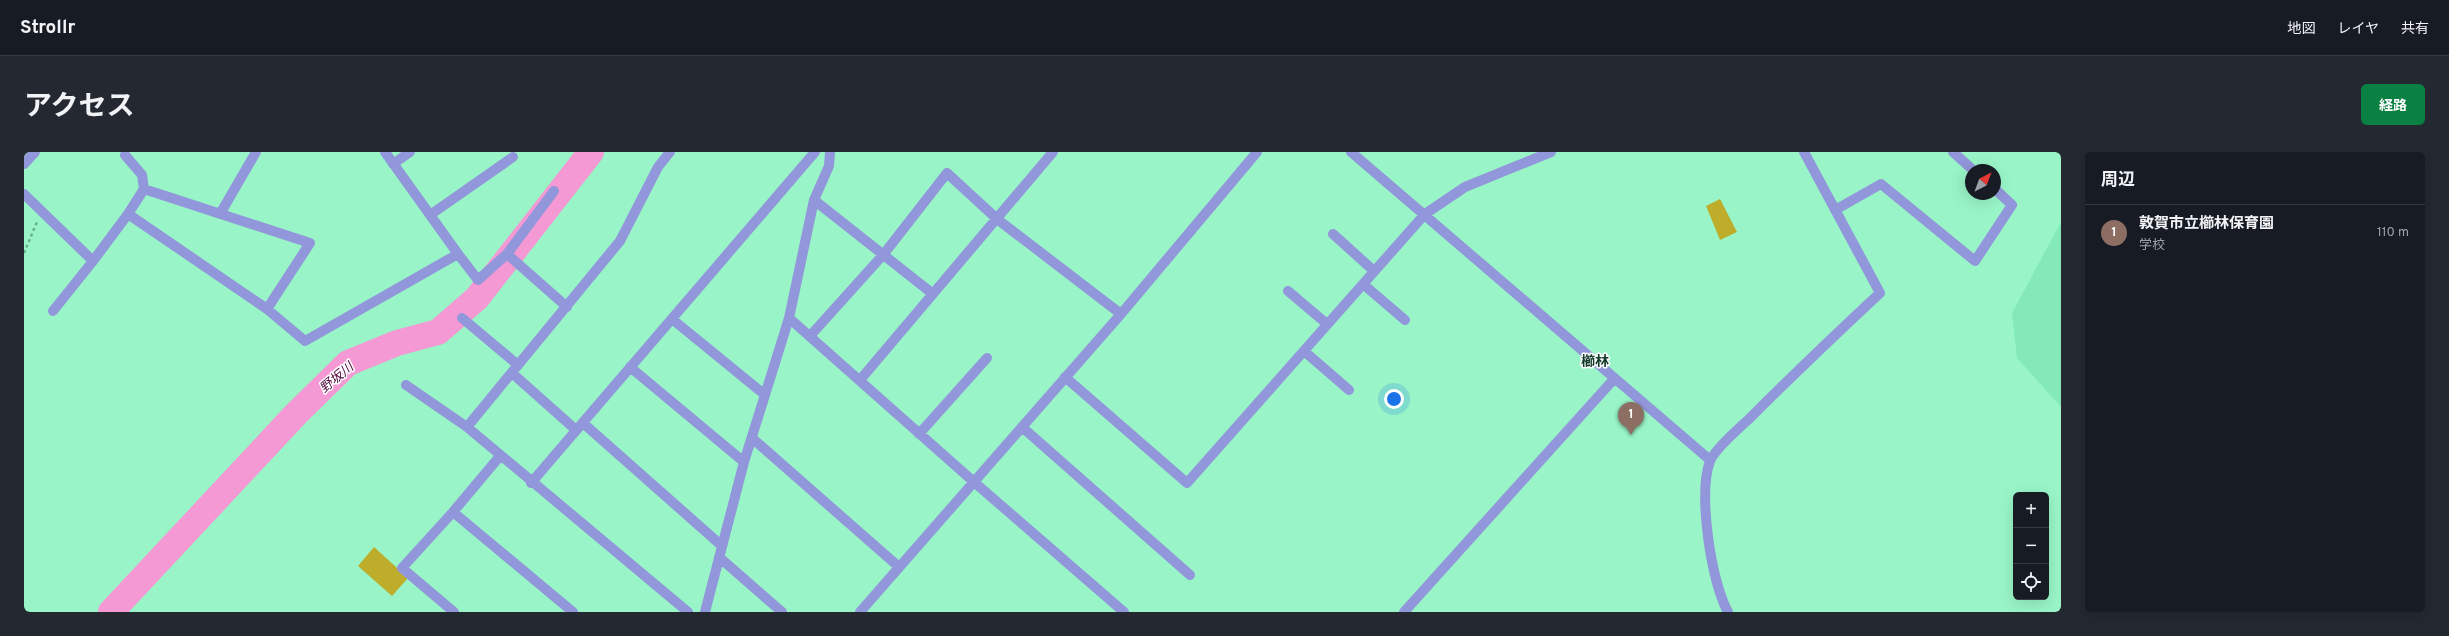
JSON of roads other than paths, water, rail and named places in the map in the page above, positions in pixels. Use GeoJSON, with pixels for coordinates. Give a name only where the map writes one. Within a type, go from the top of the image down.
{"type":"FeatureCollection","features":[{"type":"Feature","properties":{"kind":"street"},"geometry":{"type":"LineString","coordinates":[[24,164],[35,152]]}},
{"type":"Feature","properties":{"kind":"street"},"geometry":{"type":"LineString","coordinates":[[220,214],[256,152]]}},
{"type":"Feature","properties":{"kind":"street"},"geometry":{"type":"LineString","coordinates":[[385,152],[478,280],[507,254],[554,191]]}},
{"type":"Feature","properties":{"kind":"street"},"geometry":{"type":"LineString","coordinates":[[394,164],[410,152]]}},
{"type":"Feature","properties":{"kind":"street"},"geometry":{"type":"LineString","coordinates":[[467,427],[620,241],[658,167],[670,152]]}},
{"type":"Feature","properties":{"kind":"street"},"geometry":{"type":"LineString","coordinates":[[531,483],[815,152]]}},
{"type":"Feature","properties":{"kind":"street"},"geometry":{"type":"LineString","coordinates":[[705,612],[744,462],[789,318],[814,200],[829,166],[830,152]]}},
{"type":"Feature","properties":{"kind":"street"},"geometry":{"type":"LineString","coordinates":[[860,380],[998,219],[1053,152]]}},
{"type":"Feature","properties":{"kind":"street"},"geometry":{"type":"LineString","coordinates":[[860,612],[1121,314],[1257,152]]}},
{"type":"Feature","properties":{"kind":"street"},"geometry":{"type":"LineString","coordinates":[[1351,152],[1710,460]]}},
{"type":"Feature","properties":{"kind":"street"},"geometry":{"type":"LineString","coordinates":[[1066,377],[1187,483],[1425,214],[1465,187],[1551,152]]}},
{"type":"Feature","properties":{"kind":"street"},"geometry":{"type":"LineString","coordinates":[[1728,612],[1714,573],[1709,542],[1706,486],[1710,460],[1735,432],[1805,363],[1880,293],[1804,152]]}},
{"type":"Feature","properties":{"kind":"street"},"geometry":{"type":"LineString","coordinates":[[1953,152],[1966,164]]}},
{"type":"Feature","properties":{"kind":"street"},"geometry":{"type":"LineString","coordinates":[[53,311],[93,261],[128,214],[144,189],[142,175],[125,155]]}},
{"type":"Feature","properties":{"kind":"street"},"geometry":{"type":"LineString","coordinates":[[430,215],[513,157]]}},
{"type":"Feature","properties":{"kind":"street"},"geometry":{"type":"LineString","coordinates":[[810,336],[883,255],[947,173],[998,219],[1121,314]]}},
{"type":"Feature","properties":{"kind":"street"},"geometry":{"type":"LineString","coordinates":[[1835,210],[1881,184],[1975,261],[2012,205],[2001,195]]}},
{"type":"Feature","properties":{"kind":"street"},"geometry":{"type":"LineString","coordinates":[[144,189],[310,243],[268,309]]}},
{"type":"Feature","properties":{"kind":"street"},"geometry":{"type":"LineString","coordinates":[[24,194],[93,261]]}},
{"type":"Feature","properties":{"kind":"street"},"geometry":{"type":"LineString","coordinates":[[814,200],[933,294]]}},
{"type":"Feature","properties":{"kind":"street"},"geometry":{"type":"LineString","coordinates":[[128,214],[268,309],[304,341],[458,254]]}},
{"type":"Feature","properties":{"kind":"street"},"geometry":{"type":"LineString","coordinates":[[1333,234],[1374,271]]}},
{"type":"Feature","properties":{"kind":"street"},"geometry":{"type":"LineString","coordinates":[[507,254],[567,307]]}},
{"type":"Feature","properties":{"kind":"street"},"geometry":{"type":"LineString","coordinates":[[1363,284],[1405,320]]}},
{"type":"Feature","properties":{"kind":"street"},"geometry":{"type":"LineString","coordinates":[[1288,291],[1327,324]]}},
{"type":"Feature","properties":{"kind":"street"},"geometry":{"type":"LineString","coordinates":[[462,318],[579,427],[722,546]]}},
{"type":"Feature","properties":{"kind":"street"},"geometry":{"type":"LineString","coordinates":[[789,318],[919,434],[1124,612]]}},
{"type":"Feature","properties":{"kind":"street"},"geometry":{"type":"LineString","coordinates":[[672,319],[765,395]]}},
{"type":"Feature","properties":{"kind":"street"},"geometry":{"type":"LineString","coordinates":[[1304,351],[1349,390]]}},
{"type":"Feature","properties":{"kind":"street"},"geometry":{"type":"LineString","coordinates":[[919,434],[987,358]]}},
{"type":"Feature","properties":{"kind":"street"},"geometry":{"type":"LineString","coordinates":[[630,367],[744,462]]}},
{"type":"Feature","properties":{"kind":"street"},"geometry":{"type":"LineString","coordinates":[[1404,612],[1614,379]]}},
{"type":"Feature","properties":{"kind":"street"},"geometry":{"type":"LineString","coordinates":[[406,385],[467,427],[531,483],[688,612]]}},
{"type":"Feature","properties":{"kind":"street"},"geometry":{"type":"LineString","coordinates":[[1022,427],[1190,575]]}},
{"type":"Feature","properties":{"kind":"street"},"geometry":{"type":"LineString","coordinates":[[752,438],[899,568]]}},
{"type":"Feature","properties":{"kind":"street"},"geometry":{"type":"LineString","coordinates":[[454,612],[402,568],[453,512],[500,456]]}},
{"type":"Feature","properties":{"kind":"street"},"geometry":{"type":"LineString","coordinates":[[453,512],[573,612]]}},
{"type":"Feature","properties":{"kind":"street"},"geometry":{"type":"LineString","coordinates":[[719,557],[782,612]]}},
{"type":"Feature","properties":{"kind":"waterway","name":"野坂川"},"geometry":{"type":"LineString","coordinates":[[111,612],[296,414],[348,363],[397,343],[438,332],[477,298],[591,152]]}},
{"type":"Feature","properties":{"kind":"place","name":"敦賀市立櫛林保育園"},"geometry":{"type":"Point","coordinates":[1631,435]}},
{"type":"Feature","properties":{"kind":"district","name":"櫛林"},"geometry":{"type":"Point","coordinates":[1595,361]}}]}
